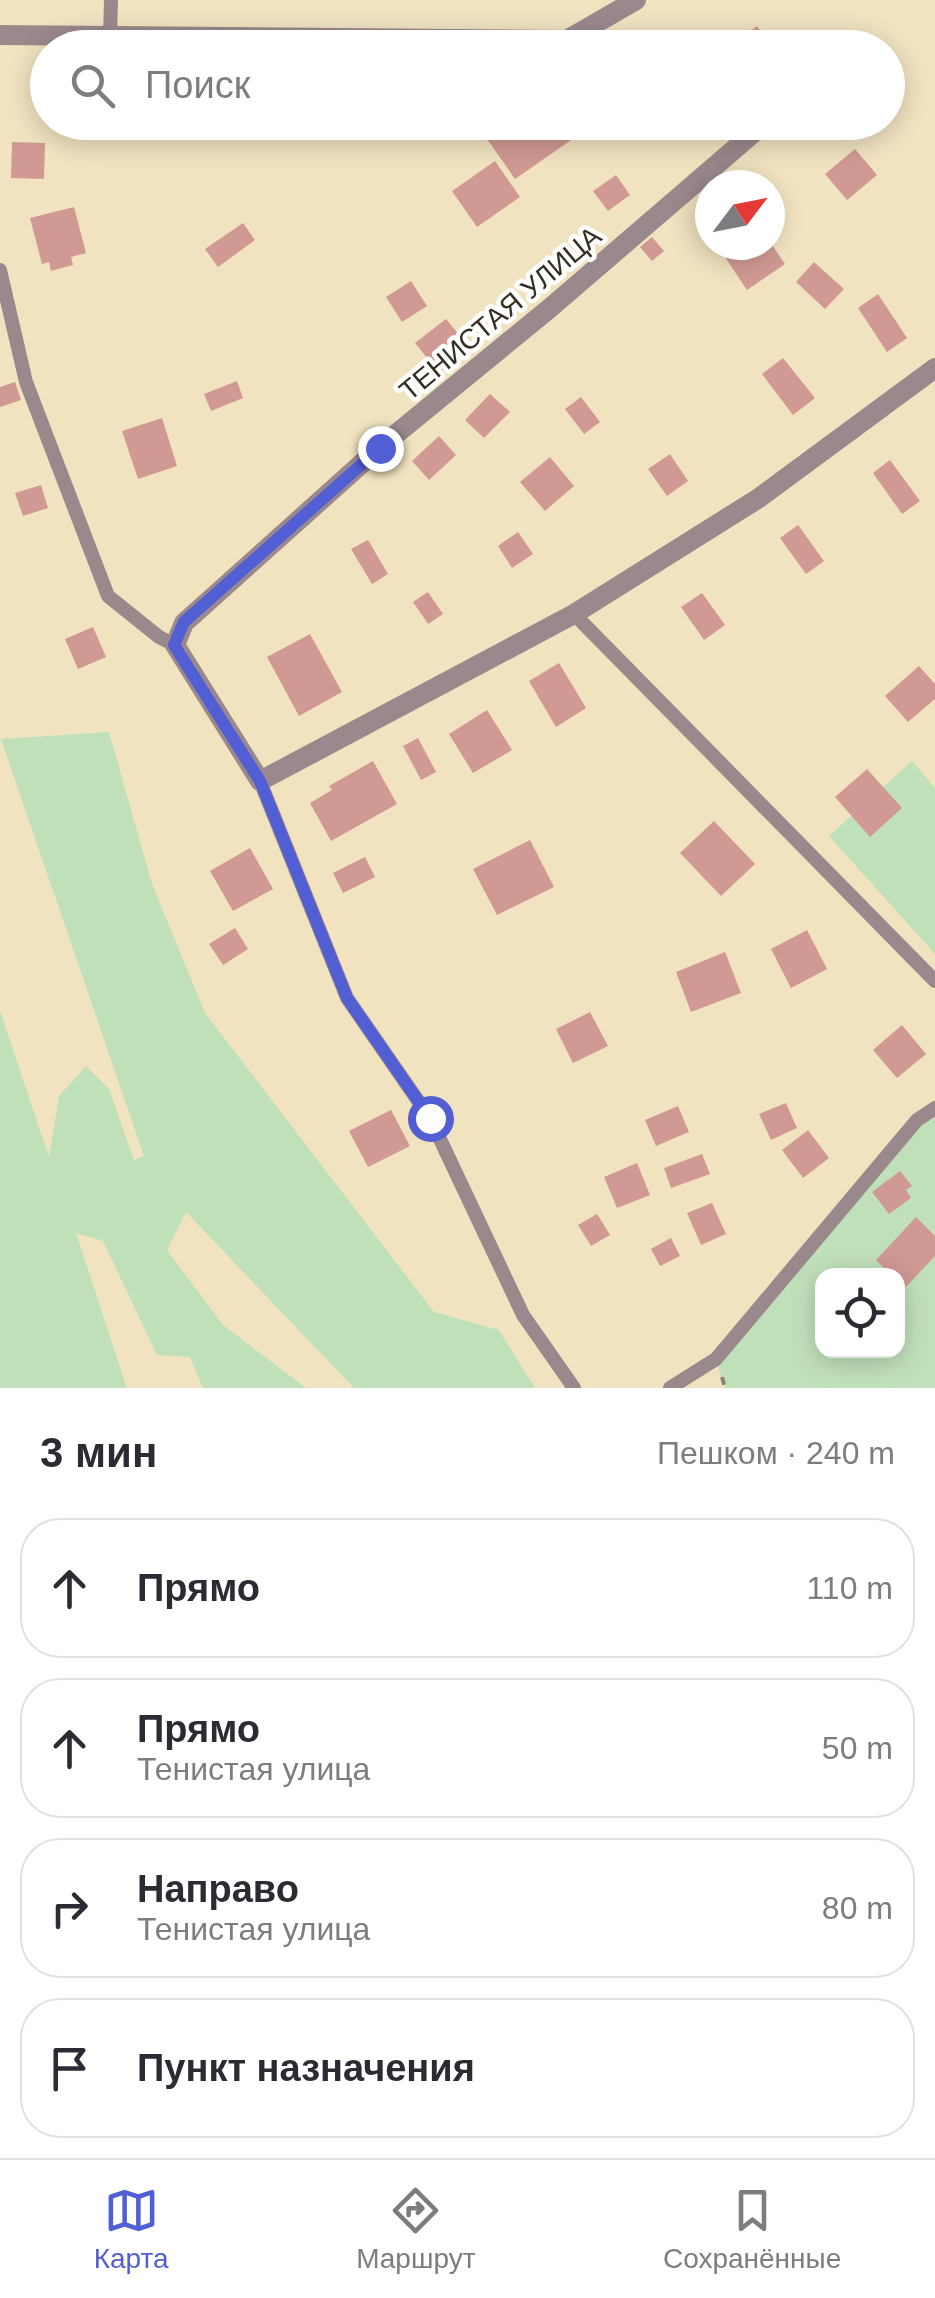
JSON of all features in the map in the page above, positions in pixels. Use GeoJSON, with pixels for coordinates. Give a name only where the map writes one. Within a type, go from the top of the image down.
{"type":"FeatureCollection","features":[{"type":"Feature","properties":{"kind":"street"},"geometry":{"type":"LineString","coordinates":[[584,30],[636,0]]}},
{"type":"Feature","properties":{"kind":"street"},"geometry":{"type":"LineString","coordinates":[[0,34],[30,35]]}},
{"type":"Feature","properties":{"kind":"street","name":"ТЕНИСТАЯ УЛИЦА"},"geometry":{"type":"LineString","coordinates":[[174,645],[184,622],[380,448],[745,140]]}},
{"type":"Feature","properties":{"kind":"street"},"geometry":{"type":"LineString","coordinates":[[174,645],[260,781],[574,614],[759,498],[935,368]]}},
{"type":"Feature","properties":{"kind":"lane"},"geometry":{"type":"LineString","coordinates":[[110,30],[111,0]]}},
{"type":"Feature","properties":{"kind":"lane"},"geometry":{"type":"LineString","coordinates":[[0,270],[26,382],[108,596],[174,645]]}},
{"type":"Feature","properties":{"kind":"lane"},"geometry":{"type":"LineString","coordinates":[[574,614],[935,981]]}},
{"type":"Feature","properties":{"kind":"lane"},"geometry":{"type":"LineString","coordinates":[[260,781],[347,998],[430,1118],[522,1315],[574,1388]]}},
{"type":"Feature","properties":{"kind":"lane"},"geometry":{"type":"LineString","coordinates":[[670,1388],[716,1359],[917,1120],[935,1108]]}},
{"type":"Feature","properties":{"kind":"green space"},"geometry":{"type":"Polygon","coordinates":[[[109,732],[152,884],[205,1013],[434,1312],[499,1330],[535,1388],[354,1388],[186,1212],[167,1250],[223,1325],[306,1388],[203,1388],[190,1357],[157,1355],[103,1241],[76,1233],[127,1388],[0,1388],[0,1011],[49,1157],[59,1096],[86,1066],[109,1089],[134,1160],[144,1156],[1,739],[109,732]]]}},
{"type":"Feature","properties":{"kind":"green space"},"geometry":{"type":"Polygon","coordinates":[[[912,761],[935,788],[935,954],[829,836],[912,761]]]}},
{"type":"Feature","properties":{"kind":"green space"},"geometry":{"type":"Polygon","coordinates":[[[935,1108],[935,1388],[725,1388],[716,1359],[935,1108]]]}},
{"type":"Feature","properties":{"kind":"building"},"geometry":{"type":"Polygon","coordinates":[[[488,140],[571,140],[515,179],[488,140]]]}},
{"type":"Feature","properties":{"kind":"building"},"geometry":{"type":"Polygon","coordinates":[[[12,142],[45,143],[44,179],[11,178],[12,142]]]}},
{"type":"Feature","properties":{"kind":"building"},"geometry":{"type":"Polygon","coordinates":[[[855,149],[877,175],[847,200],[825,174],[855,149]]]}},
{"type":"Feature","properties":{"kind":"building"},"geometry":{"type":"Polygon","coordinates":[[[495,161],[520,197],[477,227],[452,191],[495,161]]]}},
{"type":"Feature","properties":{"kind":"building"},"geometry":{"type":"Polygon","coordinates":[[[616,175],[630,195],[608,211],[593,191],[616,175]]]}},
{"type":"Feature","properties":{"kind":"building"},"geometry":{"type":"Polygon","coordinates":[[[74,207],[86,253],[71,257],[73,265],[51,271],[49,262],[42,264],[30,218],[74,207]]]}},
{"type":"Feature","properties":{"kind":"building"},"geometry":{"type":"Polygon","coordinates":[[[243,223],[255,240],[218,267],[205,249],[243,223]]]}},
{"type":"Feature","properties":{"kind":"building"},"geometry":{"type":"Polygon","coordinates":[[[652,237],[664,251],[652,261],[640,247],[652,237]]]}},
{"type":"Feature","properties":{"kind":"building"},"geometry":{"type":"Polygon","coordinates":[[[727,260],[782,260],[785,264],[747,290],[727,260]]]}},
{"type":"Feature","properties":{"kind":"building"},"geometry":{"type":"Polygon","coordinates":[[[814,262],[844,289],[825,309],[796,282],[814,262]]]}},
{"type":"Feature","properties":{"kind":"building"},"geometry":{"type":"Polygon","coordinates":[[[411,281],[427,306],[402,322],[386,297],[411,281]]]}},
{"type":"Feature","properties":{"kind":"building"},"geometry":{"type":"Polygon","coordinates":[[[878,294],[907,338],[887,352],[858,308],[878,294]]]}},
{"type":"Feature","properties":{"kind":"building"},"geometry":{"type":"Polygon","coordinates":[[[446,319],[470,348],[439,373],[415,343],[446,319]]]}},
{"type":"Feature","properties":{"kind":"building"},"geometry":{"type":"Polygon","coordinates":[[[783,358],[815,398],[793,415],[762,374],[783,358]]]}},
{"type":"Feature","properties":{"kind":"building"},"geometry":{"type":"Polygon","coordinates":[[[237,381],[243,398],[211,411],[204,394],[237,381]]]}},
{"type":"Feature","properties":{"kind":"building"},"geometry":{"type":"Polygon","coordinates":[[[15,382],[21,400],[0,407],[0,387],[15,382]]]}},
{"type":"Feature","properties":{"kind":"building"},"geometry":{"type":"Polygon","coordinates":[[[490,394],[510,412],[484,438],[465,420],[490,394]]]}},
{"type":"Feature","properties":{"kind":"building"},"geometry":{"type":"Polygon","coordinates":[[[581,397],[600,422],[584,434],[565,409],[581,397]]]}},
{"type":"Feature","properties":{"kind":"building"},"geometry":{"type":"Polygon","coordinates":[[[162,418],[177,466],[138,479],[122,431],[162,418]]]}},
{"type":"Feature","properties":{"kind":"building"},"geometry":{"type":"Polygon","coordinates":[[[439,436],[456,455],[429,480],[412,461],[439,436]]]}},
{"type":"Feature","properties":{"kind":"building"},"geometry":{"type":"Polygon","coordinates":[[[670,454],[688,481],[667,496],[648,469],[670,454]]]}},
{"type":"Feature","properties":{"kind":"building"},"geometry":{"type":"Polygon","coordinates":[[[550,457],[574,486],[545,511],[520,482],[550,457]]]}},
{"type":"Feature","properties":{"kind":"building"},"geometry":{"type":"Polygon","coordinates":[[[890,460],[920,501],[902,514],[873,473],[890,460]]]}},
{"type":"Feature","properties":{"kind":"building"},"geometry":{"type":"Polygon","coordinates":[[[41,485],[48,508],[23,516],[15,493],[41,485]]]}},
{"type":"Feature","properties":{"kind":"building"},"geometry":{"type":"Polygon","coordinates":[[[798,525],[824,561],[806,574],[780,538],[798,525]]]}},
{"type":"Feature","properties":{"kind":"building"},"geometry":{"type":"Polygon","coordinates":[[[518,532],[533,554],[512,568],[498,546],[518,532]]]}},
{"type":"Feature","properties":{"kind":"building"},"geometry":{"type":"Polygon","coordinates":[[[368,540],[388,574],[372,584],[351,549],[368,540]]]}},
{"type":"Feature","properties":{"kind":"building"},"geometry":{"type":"Polygon","coordinates":[[[428,592],[443,614],[428,624],[413,602],[428,592]]]}},
{"type":"Feature","properties":{"kind":"building"},"geometry":{"type":"Polygon","coordinates":[[[702,593],[725,625],[704,640],[681,607],[702,593]]]}},
{"type":"Feature","properties":{"kind":"building"},"geometry":{"type":"Polygon","coordinates":[[[93,627],[106,657],[78,669],[65,639],[93,627]]]}},
{"type":"Feature","properties":{"kind":"building"},"geometry":{"type":"Polygon","coordinates":[[[310,634],[342,692],[299,716],[267,657],[310,634]]]}},
{"type":"Feature","properties":{"kind":"building"},"geometry":{"type":"Polygon","coordinates":[[[559,663],[586,708],[556,727],[529,681],[559,663]]]}},
{"type":"Feature","properties":{"kind":"building"},"geometry":{"type":"Polygon","coordinates":[[[919,666],[935,684],[935,699],[908,722],[885,696],[919,666]]]}},
{"type":"Feature","properties":{"kind":"building"},"geometry":{"type":"Polygon","coordinates":[[[487,710],[512,750],[473,773],[449,734],[487,710]]]}},
{"type":"Feature","properties":{"kind":"building"},"geometry":{"type":"Polygon","coordinates":[[[418,738],[436,772],[421,780],[403,746],[418,738]]]}},
{"type":"Feature","properties":{"kind":"building"},"geometry":{"type":"Polygon","coordinates":[[[373,761],[397,804],[331,841],[310,803],[332,790],[329,786],[373,761]]]}},
{"type":"Feature","properties":{"kind":"building"},"geometry":{"type":"Polygon","coordinates":[[[867,769],[902,808],[870,837],[835,797],[867,769]]]}},
{"type":"Feature","properties":{"kind":"building"},"geometry":{"type":"Polygon","coordinates":[[[714,821],[755,864],[721,896],[680,853],[714,821]]]}},
{"type":"Feature","properties":{"kind":"building"},"geometry":{"type":"Polygon","coordinates":[[[530,840],[554,887],[497,915],[473,869],[530,840]]]}},
{"type":"Feature","properties":{"kind":"building"},"geometry":{"type":"Polygon","coordinates":[[[250,848],[273,889],[233,911],[210,871],[250,848]]]}},
{"type":"Feature","properties":{"kind":"building"},"geometry":{"type":"Polygon","coordinates":[[[365,857],[375,877],[343,893],[333,873],[365,857]]]}},
{"type":"Feature","properties":{"kind":"building"},"geometry":{"type":"Polygon","coordinates":[[[235,928],[248,949],[223,965],[209,944],[235,928]]]}},
{"type":"Feature","properties":{"kind":"building"},"geometry":{"type":"Polygon","coordinates":[[[807,930],[827,969],[791,988],[771,949],[807,930]]]}},
{"type":"Feature","properties":{"kind":"building"},"geometry":{"type":"Polygon","coordinates":[[[725,952],[741,993],[691,1012],[676,972],[725,952]]]}},
{"type":"Feature","properties":{"kind":"building"},"geometry":{"type":"Polygon","coordinates":[[[590,1012],[608,1046],[573,1063],[556,1029],[590,1012]]]}},
{"type":"Feature","properties":{"kind":"building"},"geometry":{"type":"Polygon","coordinates":[[[902,1025],[926,1054],[897,1078],[873,1050],[902,1025]]]}},
{"type":"Feature","properties":{"kind":"building"},"geometry":{"type":"Polygon","coordinates":[[[786,1103],[797,1128],[771,1140],[759,1114],[786,1103]]]}},
{"type":"Feature","properties":{"kind":"building"},"geometry":{"type":"Polygon","coordinates":[[[678,1106],[689,1132],[656,1146],[645,1120],[678,1106]]]}},
{"type":"Feature","properties":{"kind":"building"},"geometry":{"type":"Polygon","coordinates":[[[391,1110],[410,1146],[368,1167],[349,1131],[391,1110]]]}},
{"type":"Feature","properties":{"kind":"building"},"geometry":{"type":"Polygon","coordinates":[[[808,1130],[829,1158],[803,1178],[782,1150],[808,1130]]]}},
{"type":"Feature","properties":{"kind":"building"},"geometry":{"type":"Polygon","coordinates":[[[702,1154],[710,1174],[671,1188],[664,1168],[702,1154]]]}},
{"type":"Feature","properties":{"kind":"building"},"geometry":{"type":"Polygon","coordinates":[[[637,1163],[650,1195],[617,1208],[604,1177],[637,1163]]]}},
{"type":"Feature","properties":{"kind":"building"},"geometry":{"type":"Polygon","coordinates":[[[900,1171],[912,1186],[906,1190],[911,1198],[889,1214],[872,1192],[900,1171]]]}},
{"type":"Feature","properties":{"kind":"building"},"geometry":{"type":"Polygon","coordinates":[[[712,1203],[726,1234],[701,1245],[687,1213],[712,1203]]]}},
{"type":"Feature","properties":{"kind":"building"},"geometry":{"type":"Polygon","coordinates":[[[597,1214],[610,1235],[591,1246],[578,1225],[597,1214]]]}},
{"type":"Feature","properties":{"kind":"building"},"geometry":{"type":"Polygon","coordinates":[[[916,1217],[935,1236],[935,1256],[905,1288],[905,1268],[884,1268],[876,1260],[916,1217]]]}},
{"type":"Feature","properties":{"kind":"building"},"geometry":{"type":"Polygon","coordinates":[[[671,1238],[680,1256],[660,1266],[651,1249],[671,1238]]]}},
{"type":"Feature","properties":{"kind":"route"},"geometry":{"type":"LineString","coordinates":[[380,448],[184,622],[174,645],[260,781],[347,998],[430,1118]]}}]}
